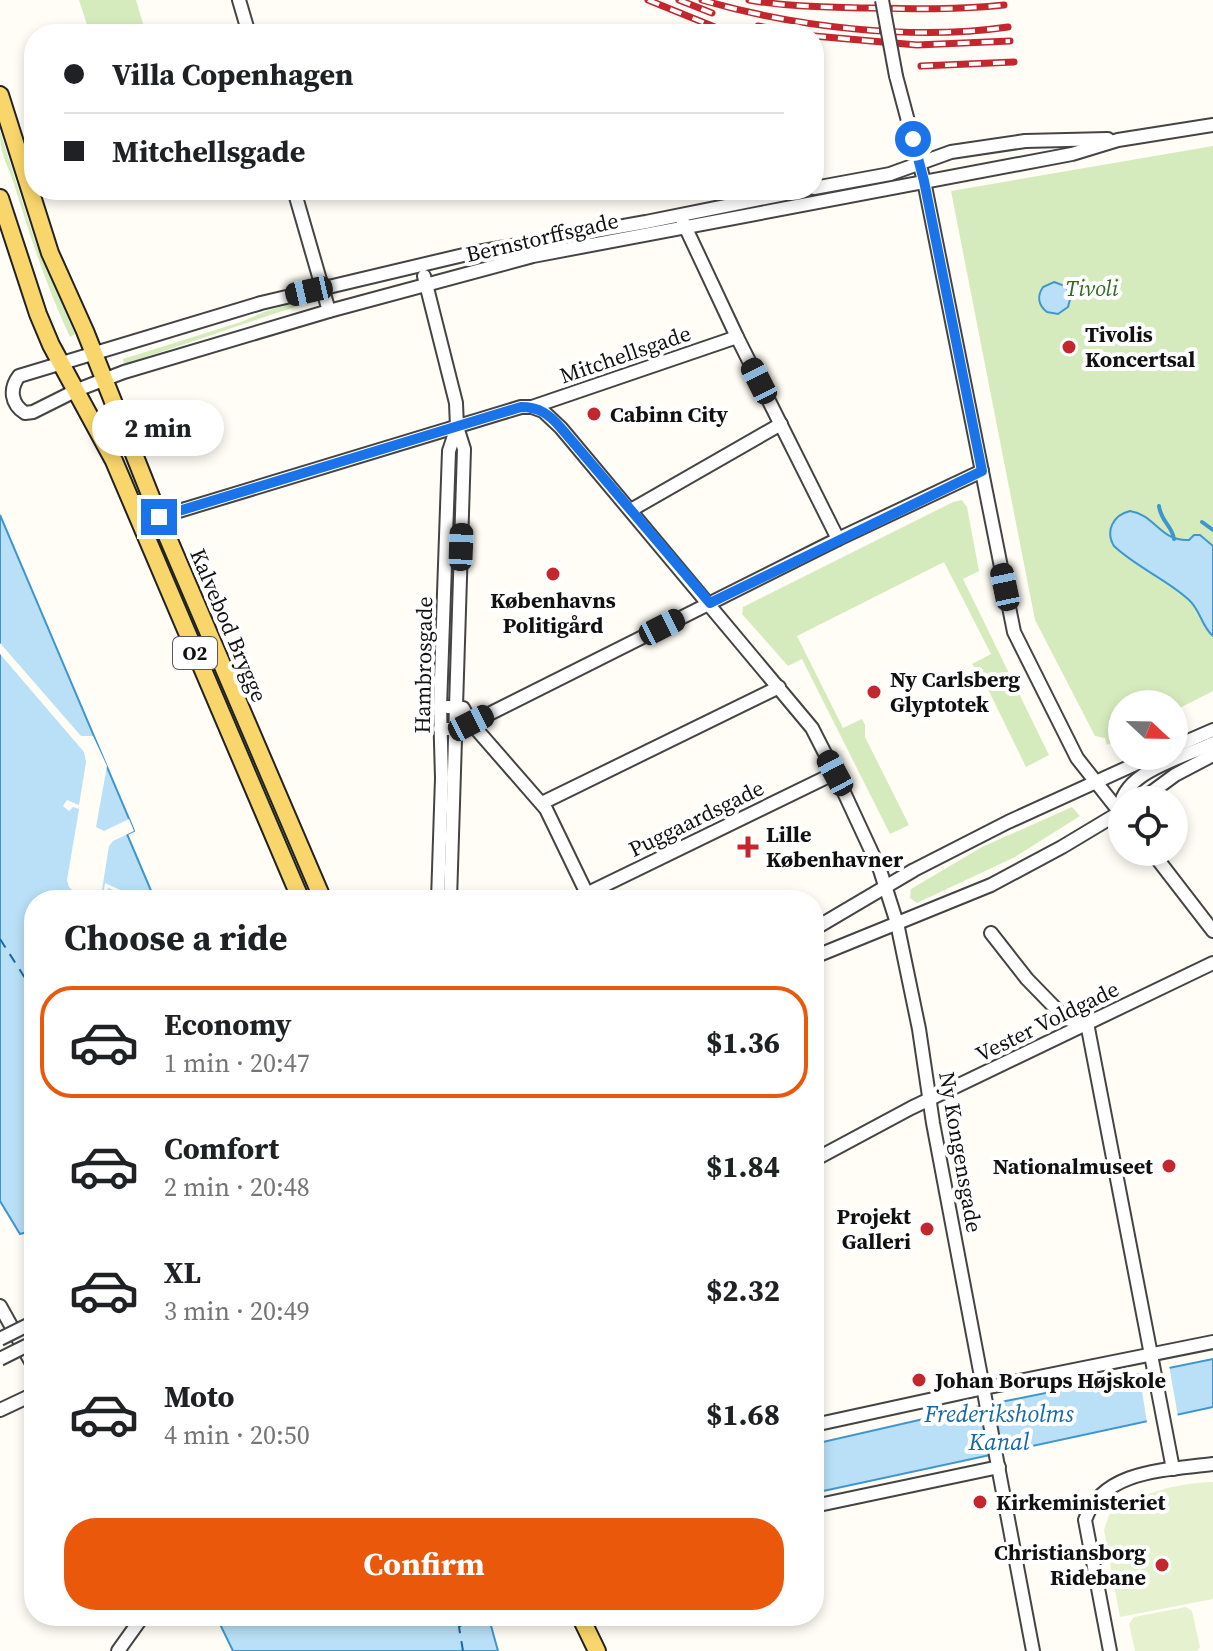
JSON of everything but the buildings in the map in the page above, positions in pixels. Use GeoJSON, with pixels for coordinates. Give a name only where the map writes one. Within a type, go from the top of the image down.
{"type":"FeatureCollection","features":[{"type":"Feature","properties":{"kind":"main road","name":"Kalvebod Brygge"},"geometry":{"type":"LineString","coordinates":[[0,95],[24,171]]}},
{"type":"Feature","properties":{"kind":"main road","name":"Kalvebod Brygge"},"geometry":{"type":"LineString","coordinates":[[0,198],[38,314],[61,363],[101,433],[126,488],[297,890]]}},
{"type":"Feature","properties":{"kind":"main road","name":"Kalvebod Brygge"},"geometry":{"type":"LineString","coordinates":[[33,200],[50,253],[159,517],[319,890]]}},
{"type":"Feature","properties":{"kind":"main road"},"geometry":{"type":"LineString","coordinates":[[574,1626],[585,1651]]}},
{"type":"Feature","properties":{"kind":"main road"},"geometry":{"type":"LineString","coordinates":[[585,1626],[597,1651]]}},
{"type":"Feature","properties":{"kind":"street"},"geometry":{"type":"LineString","coordinates":[[239,0],[246,24]]}},
{"type":"Feature","properties":{"kind":"street"},"geometry":{"type":"LineString","coordinates":[[882,0],[896,76],[924,181],[1017,639],[1077,758],[1108,798]]}},
{"type":"Feature","properties":{"kind":"street","name":"Bernstorffsgade"},"geometry":{"type":"LineString","coordinates":[[824,186],[890,174],[951,152],[1013,142],[1118,140],[1213,125]]}},
{"type":"Feature","properties":{"kind":"street","name":"Bernstorffsgade"},"geometry":{"type":"LineString","coordinates":[[824,198],[1072,154],[1118,140]]}},
{"type":"Feature","properties":{"kind":"street"},"geometry":{"type":"LineString","coordinates":[[297,200],[329,311]]}},
{"type":"Feature","properties":{"kind":"street","name":"Bernstorffsgade"},"geometry":{"type":"LineString","coordinates":[[77,390],[104,379],[426,284],[766,200]]}},
{"type":"Feature","properties":{"kind":"street","name":"Bernstorffsgade"},"geometry":{"type":"LineString","coordinates":[[61,363],[261,303],[505,246],[810,200]]}},
{"type":"Feature","properties":{"kind":"street"},"geometry":{"type":"LineString","coordinates":[[683,221],[838,539]]}},
{"type":"Feature","properties":{"kind":"street"},"geometry":{"type":"LineString","coordinates":[[421,265],[456,403],[457,427]]}},
{"type":"Feature","properties":{"kind":"street","name":"Mitchellsgade"},"geometry":{"type":"LineString","coordinates":[[159,517],[521,407],[532,407],[737,337]]}},
{"type":"Feature","properties":{"kind":"street"},"geometry":{"type":"LineString","coordinates":[[61,363],[19,376],[12,392],[19,409],[25,413],[33,412],[77,390]]}},
{"type":"Feature","properties":{"kind":"street","name":"Ny Kongensgade"},"geometry":{"type":"LineString","coordinates":[[532,407],[551,417],[812,728],[886,887],[897,923],[931,1099],[1033,1651]]}},
{"type":"Feature","properties":{"kind":"street"},"geometry":{"type":"LineString","coordinates":[[631,510],[781,424]]}},
{"type":"Feature","properties":{"kind":"street","name":"Hambrosgade"},"geometry":{"type":"LineString","coordinates":[[438,890],[442,778],[440,707],[449,451],[457,427]]}},
{"type":"Feature","properties":{"kind":"street","name":"Hambrosgade"},"geometry":{"type":"LineString","coordinates":[[450,890],[464,449],[457,427]]}},
{"type":"Feature","properties":{"kind":"street"},"geometry":{"type":"LineString","coordinates":[[440,729],[455,729],[471,723],[838,539],[982,471]]}},
{"type":"Feature","properties":{"kind":"street"},"geometry":{"type":"LineString","coordinates":[[542,803],[779,687]]}},
{"type":"Feature","properties":{"kind":"street"},"geometry":{"type":"LineString","coordinates":[[440,707],[463,708],[471,723],[542,803],[585,890]]}},
{"type":"Feature","properties":{"kind":"street"},"geometry":{"type":"LineString","coordinates":[[1188,741],[1213,730]]}},
{"type":"Feature","properties":{"kind":"street"},"geometry":{"type":"LineString","coordinates":[[1129,786],[1154,769],[1213,743]]}},
{"type":"Feature","properties":{"kind":"street"},"geometry":{"type":"LineString","coordinates":[[1160,786],[1213,755]]}},
{"type":"Feature","properties":{"kind":"street"},"geometry":{"type":"LineString","coordinates":[[824,923],[1008,822],[1121,770]]}},
{"type":"Feature","properties":{"kind":"street","name":"Puggaardsgade"},"geometry":{"type":"LineString","coordinates":[[602,890],[835,773]]}},
{"type":"Feature","properties":{"kind":"street"},"geometry":{"type":"LineString","coordinates":[[824,953],[1012,875],[1108,820]]}},
{"type":"Feature","properties":{"kind":"street"},"geometry":{"type":"LineString","coordinates":[[1163,866],[1213,931]]}},
{"type":"Feature","properties":{"kind":"street"},"geometry":{"type":"LineString","coordinates":[[991,933],[1010,959],[1066,1019],[1087,1023],[1173,1469]]}},
{"type":"Feature","properties":{"kind":"street","name":"Vester Voldgade"},"geometry":{"type":"LineString","coordinates":[[824,1155],[931,1099],[1213,963]]}},
{"type":"Feature","properties":{"kind":"street"},"geometry":{"type":"LineString","coordinates":[[0,1306],[24,1349]]}},
{"type":"Feature","properties":{"kind":"street"},"geometry":{"type":"LineString","coordinates":[[0,1339],[24,1327]]}},
{"type":"Feature","properties":{"kind":"street"},"geometry":{"type":"LineString","coordinates":[[824,1423],[984,1388],[1153,1362],[1213,1342]]}},
{"type":"Feature","properties":{"kind":"street"},"geometry":{"type":"LineString","coordinates":[[0,1359],[24,1347]]}},
{"type":"Feature","properties":{"kind":"street"},"geometry":{"type":"LineString","coordinates":[[0,1410],[24,1400]]}},
{"type":"Feature","properties":{"kind":"street"},"geometry":{"type":"LineString","coordinates":[[824,1504],[998,1462]]}},
{"type":"Feature","properties":{"kind":"street"},"geometry":{"type":"LineString","coordinates":[[1110,1651],[1085,1520],[1096,1500],[1127,1478],[1213,1464]]}},
{"type":"Feature","properties":{"kind":"street"},"geometry":{"type":"LineString","coordinates":[[118,1651],[134,1626]]}},
{"type":"Feature","properties":{"kind":"green space"},"geometry":{"type":"Polygon","coordinates":[[[79,0],[136,0],[143,24],[87,24],[79,0]]]}},
{"type":"Feature","properties":{"kind":"green space"},"geometry":{"type":"Polygon","coordinates":[[[0,131],[34,238],[75,334],[70,337],[33,242],[3,153],[0,131]]]}},
{"type":"Feature","properties":{"kind":"green space","name":"Tivoli"},"geometry":{"type":"Polygon","coordinates":[[[1213,146],[1213,691],[1188,704],[1188,690],[1108,690],[1107,745],[1105,738],[1095,736],[1035,620],[951,191],[1213,146]]]}},
{"type":"Feature","properties":{"kind":"green space"},"geometry":{"type":"Polygon","coordinates":[[[307,298],[308,303],[124,364],[123,359],[307,298]]]}},
{"type":"Feature","properties":{"kind":"green space"},"geometry":{"type":"Polygon","coordinates":[[[127,468],[137,482],[311,890],[304,890],[124,469],[127,468]]]}},
{"type":"Feature","properties":{"kind":"green space"},"geometry":{"type":"Polygon","coordinates":[[[962,500],[967,507],[979,571],[963,579],[1049,755],[1026,767],[983,679],[972,664],[991,654],[944,562],[797,636],[843,728],[862,719],[865,725],[865,737],[909,825],[890,834],[802,659],[788,666],[742,614],[743,607],[962,500]]]}},
{"type":"Feature","properties":{"kind":"green space"},"geometry":{"type":"Polygon","coordinates":[[[1072,807],[1080,816],[1015,857],[917,903],[910,898],[911,889],[982,847],[1072,807]]]}},
{"type":"Feature","properties":{"kind":"green space","name":"Christiansborg Ridebane"},"geometry":{"type":"Polygon","coordinates":[[[1213,1482],[1213,1599],[1120,1617],[1104,1530],[1109,1515],[1158,1491],[1185,1484],[1213,1482]]]}},
{"type":"Feature","properties":{"kind":"green space"},"geometry":{"type":"Polygon","coordinates":[[[1186,1607],[1192,1611],[1200,1647],[1197,1651],[1135,1651],[1129,1624],[1134,1617],[1186,1607]]]}},
{"type":"Feature","properties":{"kind":"water"},"geometry":{"type":"Polygon","coordinates":[[[1054,282],[1065,286],[1071,296],[1068,307],[1058,314],[1047,312],[1039,300],[1043,287],[1054,282]]]}},
{"type":"Feature","properties":{"kind":"water"},"geometry":{"type":"Polygon","coordinates":[[[1130,511],[1146,517],[1171,536],[1189,540],[1194,535],[1200,535],[1213,546],[1213,636],[1188,599],[1114,546],[1110,535],[1112,524],[1130,511]]]}},
{"type":"Feature","properties":{"kind":"water"},"geometry":{"type":"Polygon","coordinates":[[[0,515],[133,828],[134,831],[127,834],[151,890],[24,890],[24,1233],[20,1234],[0,1201],[0,515]]]}},
{"type":"Feature","properties":{"kind":"water","name":"Frederiksholms Kanal"},"geometry":{"type":"Polygon","coordinates":[[[1213,1359],[1213,1407],[824,1491],[824,1442],[1213,1359]]]}},
{"type":"Feature","properties":{"kind":"water"},"geometry":{"type":"Polygon","coordinates":[[[221,1626],[491,1626],[498,1651],[233,1651],[221,1626]]]}},
{"type":"Feature","properties":{"kind":"pier"},"geometry":{"type":"Polygon","coordinates":[[[0,643],[81,736],[93,736],[107,766],[96,827],[104,831],[129,819],[134,831],[109,846],[102,890],[72,890],[67,880],[79,809],[73,807],[69,811],[63,806],[67,800],[79,805],[86,762],[84,752],[0,654],[0,643]]]}},
{"type":"Feature","properties":{"kind":"pier"},"geometry":{"type":"Polygon","coordinates":[[[105,883],[120,890],[113,890],[104,890],[105,883]]]}},
{"type":"Feature","properties":{"kind":"pier"},"geometry":{"type":"Polygon","coordinates":[[[1169,1365],[1178,1417],[1147,1423],[1139,1371],[1169,1365]]]}},
{"type":"Feature","properties":{"kind":"waterway"},"geometry":{"type":"LineString","coordinates":[[1159,506],[1174,539]]}},
{"type":"Feature","properties":{"kind":"waterway"},"geometry":{"type":"LineString","coordinates":[[1202,522],[1213,530]]}},
{"type":"Feature","properties":{"kind":"ferry route"},"geometry":{"type":"LineString","coordinates":[[0,939],[24,976]]}},
{"type":"Feature","properties":{"kind":"ferry route"},"geometry":{"type":"LineString","coordinates":[[460,1626],[463,1651]]}},
{"type":"Feature","properties":{"kind":"railway"},"geometry":{"type":"LineString","coordinates":[[648,0],[707,24]]}},
{"type":"Feature","properties":{"kind":"railway"},"geometry":{"type":"LineString","coordinates":[[679,0],[712,13]]}},
{"type":"Feature","properties":{"kind":"railway"},"geometry":{"type":"LineString","coordinates":[[702,0],[814,24]]}},
{"type":"Feature","properties":{"kind":"railway"},"geometry":{"type":"LineString","coordinates":[[749,0],[884,8],[1004,5]]}},
{"type":"Feature","properties":{"kind":"railway"},"geometry":{"type":"LineString","coordinates":[[824,25],[894,32],[1008,27]]}},
{"type":"Feature","properties":{"kind":"railway"},"geometry":{"type":"LineString","coordinates":[[824,37],[917,45],[1010,41]]}},
{"type":"Feature","properties":{"kind":"railway"},"geometry":{"type":"LineString","coordinates":[[921,66],[1014,62]]}},
{"type":"Feature","properties":{"kind":"place","name":"Tivolis Koncertsal"},"geometry":{"type":"Point","coordinates":[1069,347]}},
{"type":"Feature","properties":{"kind":"place","name":"Cabinn City"},"geometry":{"type":"Point","coordinates":[594,414]}},
{"type":"Feature","properties":{"kind":"place","name":"Københavns Politigård"},"geometry":{"type":"Point","coordinates":[553,574]}},
{"type":"Feature","properties":{"kind":"place","name":"Ny Carlsberg Glyptotek"},"geometry":{"type":"Point","coordinates":[874,692]}},
{"type":"Feature","properties":{"kind":"place","name":"Lille Københavner"},"geometry":{"type":"Point","coordinates":[748,847]}},
{"type":"Feature","properties":{"kind":"place","name":"Nationalmuseet"},"geometry":{"type":"Point","coordinates":[1169,1166]}},
{"type":"Feature","properties":{"kind":"place","name":"Projekt Galleri"},"geometry":{"type":"Point","coordinates":[927,1229]}},
{"type":"Feature","properties":{"kind":"place","name":"Johan Borups Højskole"},"geometry":{"type":"Point","coordinates":[919,1380]}},
{"type":"Feature","properties":{"kind":"place","name":"Kirkeministeriet"},"geometry":{"type":"Point","coordinates":[980,1502]}},
{"type":"Feature","properties":{"kind":"place","name":"Christiansborg Ridebane"},"geometry":{"type":"Point","coordinates":[1162,1565]}},
{"type":"Feature","properties":{"kind":"route"},"geometry":{"type":"LineString","coordinates":[[159,517],[480,419],[521,407],[532,407],[543,411],[561,428],[710,603],[982,471],[913,139]]}}]}
